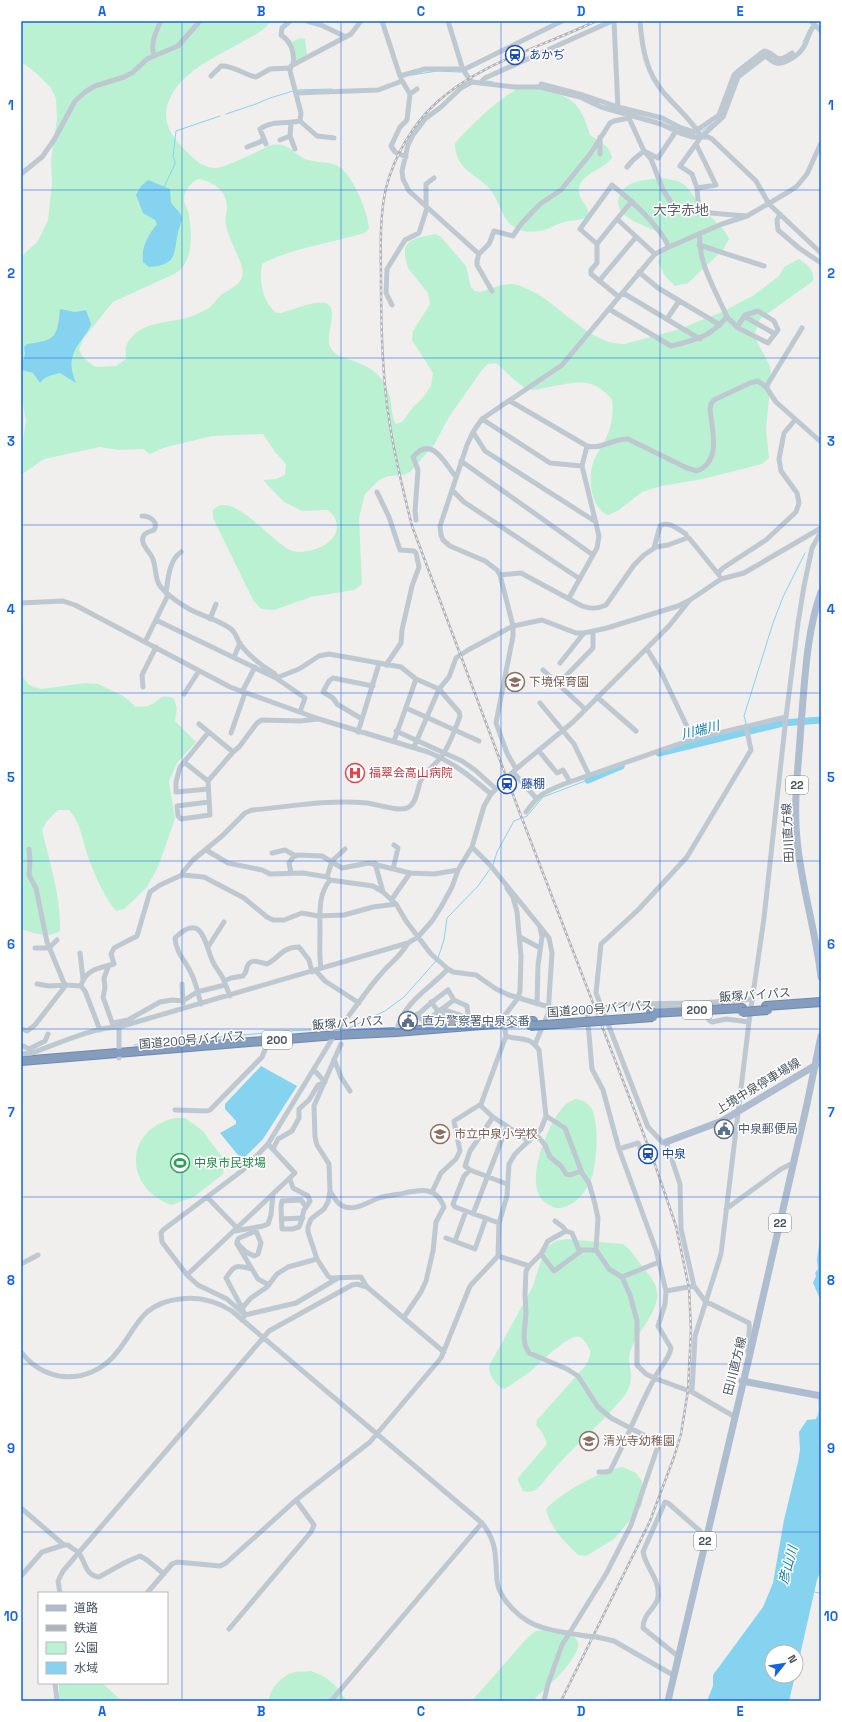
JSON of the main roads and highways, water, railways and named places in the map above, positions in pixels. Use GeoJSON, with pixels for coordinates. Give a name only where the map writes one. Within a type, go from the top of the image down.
{"type":"FeatureCollection","features":[{"type":"Feature","properties":{"kind":"highway","name":"飯塚バイパス"},"geometry":{"type":"LineString","coordinates":[[767,1008],[821,1002]]}},
{"type":"Feature","properties":{"kind":"highway","name":"国道200号バイパス"},"geometry":{"type":"LineString","coordinates":[[21,1066],[119,1056],[267,1045],[334,1037],[505,1029],[532,1024],[652,1015],[707,1014],[767,1008],[821,1008]]}},
{"type":"Feature","properties":{"kind":"highway","name":"飯塚バイパス"},"geometry":{"type":"LineString","coordinates":[[652,1015],[693,1011],[742,1010]]}},
{"type":"Feature","properties":{"kind":"highway","name":"飯塚バイパス"},"geometry":{"type":"LineString","coordinates":[[21,1061],[119,1056],[445,1028],[505,1029]]}},
{"type":"Feature","properties":{"kind":"main road","name":"田川直方線"},"geometry":{"type":"LineString","coordinates":[[821,592],[811,633],[804,681],[796,809],[797,838],[801,870],[821,977]]}},
{"type":"Feature","properties":{"kind":"main road","name":"田川直方線"},"geometry":{"type":"LineString","coordinates":[[668,1701],[734,1417],[744,1382],[816,1065],[821,1036]]}},
{"type":"Feature","properties":{"kind":"main road","name":"上境中泉停車場線"},"geometry":{"type":"LineString","coordinates":[[666,1142],[722,1121],[816,1065]]}},
{"type":"Feature","properties":{"kind":"main road"},"geometry":{"type":"LineString","coordinates":[[744,1382],[821,1396]]}},
{"type":"Feature","properties":{"kind":"water"},"geometry":{"type":"Polygon","coordinates":[[[148,180],[170,189],[171,203],[180,213],[182,218],[177,234],[175,250],[171,259],[164,264],[149,267],[143,262],[143,251],[148,237],[157,224],[155,220],[143,213],[136,195],[141,186],[148,180]]]}},
{"type":"Feature","properties":{"kind":"water"},"geometry":{"type":"Polygon","coordinates":[[[60,309],[75,312],[86,310],[91,324],[73,354],[72,370],[76,383],[60,373],[46,377],[40,383],[33,373],[22,370],[21,361],[24,359],[24,347],[27,344],[44,341],[53,336],[58,326],[60,309]]]}},
{"type":"Feature","properties":{"kind":"water"},"geometry":{"type":"Polygon","coordinates":[[[261,1066],[297,1086],[263,1139],[242,1160],[220,1133],[236,1124],[236,1121],[225,1109],[225,1104],[261,1066]]]}},
{"type":"Feature","properties":{"kind":"water"},"geometry":{"type":"Polygon","coordinates":[[[821,1230],[821,1301],[813,1283],[816,1276],[815,1273],[818,1269],[817,1260],[821,1230]]]}},
{"type":"Feature","properties":{"kind":"water","name":"彦山川"},"geometry":{"type":"Polygon","coordinates":[[[821,1390],[821,1569],[817,1580],[803,1644],[764,1644],[764,1684],[793,1684],[789,1701],[707,1701],[713,1686],[713,1675],[763,1607],[773,1583],[784,1520],[798,1462],[800,1450],[799,1432],[807,1420],[816,1419],[818,1415],[819,1393],[821,1390]]]}},
{"type":"Feature","properties":{"kind":"waterway"},"geometry":{"type":"LineString","coordinates":[[803,42],[811,26]]}},
{"type":"Feature","properties":{"kind":"waterway"},"geometry":{"type":"LineString","coordinates":[[412,75],[437,71],[461,72]]}},
{"type":"Feature","properties":{"kind":"waterway"},"geometry":{"type":"LineString","coordinates":[[486,81],[493,82]]}},
{"type":"Feature","properties":{"kind":"waterway"},"geometry":{"type":"LineString","coordinates":[[297,90],[332,89]]}},
{"type":"Feature","properties":{"kind":"waterway"},"geometry":{"type":"LineString","coordinates":[[226,114],[293,91]]}},
{"type":"Feature","properties":{"kind":"waterway"},"geometry":{"type":"LineString","coordinates":[[164,187],[175,164],[173,157],[176,131],[220,116]]}},
{"type":"Feature","properties":{"kind":"waterway"},"geometry":{"type":"LineString","coordinates":[[702,131],[713,123]]}},
{"type":"Feature","properties":{"kind":"waterway"},"geometry":{"type":"LineString","coordinates":[[671,126],[677,129]]}},
{"type":"Feature","properties":{"kind":"waterway"},"geometry":{"type":"LineString","coordinates":[[746,723],[744,716],[773,623],[783,597],[805,553]]}},
{"type":"Feature","properties":{"kind":"waterway","name":"川端川"},"geometry":{"type":"LineString","coordinates":[[659,753],[783,723],[821,720]]}},
{"type":"Feature","properties":{"kind":"waterway","name":"川端川"},"geometry":{"type":"LineString","coordinates":[[588,780],[621,766]]}},
{"type":"Feature","properties":{"kind":"waterway"},"geometry":{"type":"LineString","coordinates":[[493,865],[497,852],[514,821],[527,816],[543,797],[588,780]]}},
{"type":"Feature","properties":{"kind":"waterway"},"geometry":{"type":"LineString","coordinates":[[438,958],[444,940],[447,918],[478,886],[490,869]]}},
{"type":"Feature","properties":{"kind":"waterway"},"geometry":{"type":"LineString","coordinates":[[349,1028],[385,1011],[404,997],[436,961]]}},
{"type":"Feature","properties":{"kind":"waterway"},"geometry":{"type":"LineString","coordinates":[[134,1045],[286,1031],[334,1029]]}},
{"type":"Feature","properties":{"kind":"waterway"},"geometry":{"type":"LineString","coordinates":[[813,1592],[821,1593]]}},
{"type":"Feature","properties":{"kind":"railway"},"geometry":{"type":"LineString","coordinates":[[561,1701],[650,1521],[674,1457],[681,1434],[688,1390],[691,1330],[689,1288],[676,1226],[652,1156],[521,816],[412,526],[393,446],[383,368],[381,235],[382,211],[389,176],[399,153],[412,131],[436,103],[472,77],[492,66],[596,21]]}},
{"type":"Feature","properties":{"kind":"place","name":"あかぢ"},"geometry":{"type":"Point","coordinates":[515,55]}},
{"type":"Feature","properties":{"kind":"place","name":"下境保育園"},"geometry":{"type":"Point","coordinates":[515,682]}},
{"type":"Feature","properties":{"kind":"place","name":"福翠会高山病院"},"geometry":{"type":"Point","coordinates":[355,773]}},
{"type":"Feature","properties":{"kind":"place","name":"藤棚"},"geometry":{"type":"Point","coordinates":[507,784]}},
{"type":"Feature","properties":{"kind":"place","name":"直方警察署中泉交番"},"geometry":{"type":"Point","coordinates":[408,1021]}},
{"type":"Feature","properties":{"kind":"place","name":"中泉郵便局"},"geometry":{"type":"Point","coordinates":[724,1129]}},
{"type":"Feature","properties":{"kind":"place","name":"市立中泉小学校"},"geometry":{"type":"Point","coordinates":[440,1134]}},
{"type":"Feature","properties":{"kind":"place","name":"中泉"},"geometry":{"type":"Point","coordinates":[648,1154]}},
{"type":"Feature","properties":{"kind":"place","name":"中泉市民球場"},"geometry":{"type":"Point","coordinates":[180,1163]}},
{"type":"Feature","properties":{"kind":"place","name":"清光寺幼稚園"},"geometry":{"type":"Point","coordinates":[589,1441]}},
{"type":"Feature","properties":{"kind":"district","name":"大字赤地"},"geometry":{"type":"Point","coordinates":[681,210]}}]}
